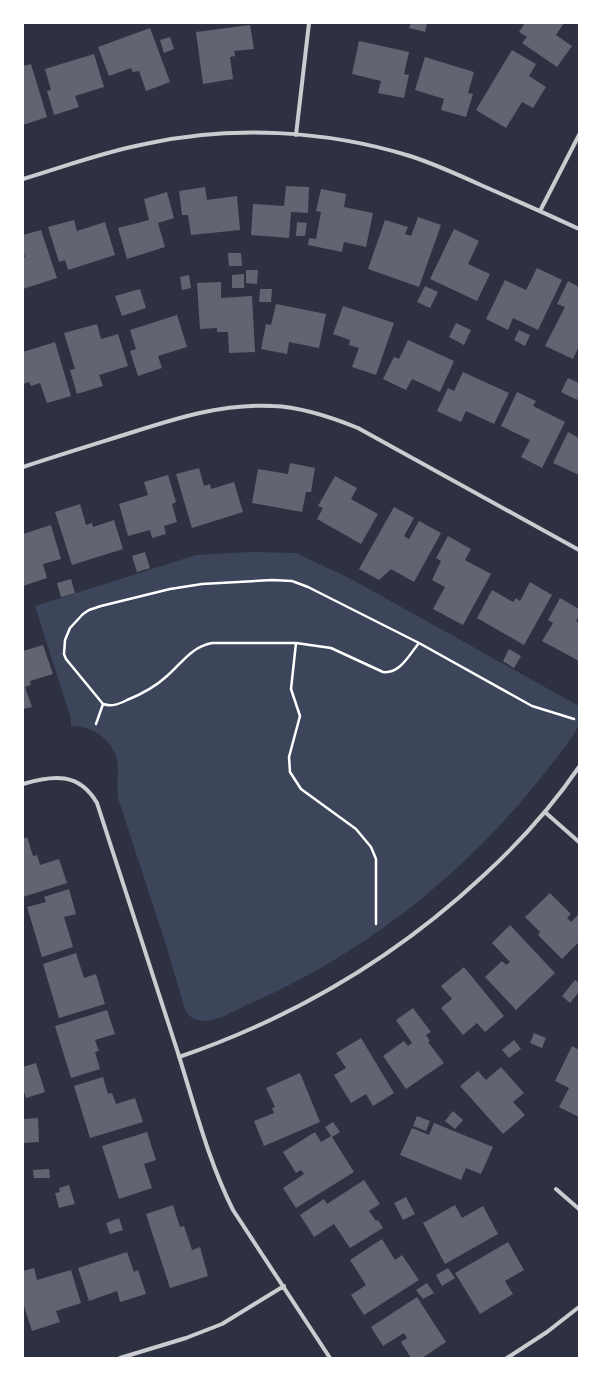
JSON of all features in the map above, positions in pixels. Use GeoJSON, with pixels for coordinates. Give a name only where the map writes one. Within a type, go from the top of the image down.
{"type":"FeatureCollection","features":[{"type":"Feature","properties":{"kind":"street"},"geometry":{"type":"LineString","coordinates":[[296,135],[309,23]]}},
{"type":"Feature","properties":{"kind":"street"},"geometry":{"type":"LineString","coordinates":[[23,179],[120,150],[169,139],[214,134],[296,135],[356,142],[411,156],[440,167],[579,229]]}},
{"type":"Feature","properties":{"kind":"street"},"geometry":{"type":"LineString","coordinates":[[540,211],[579,135]]}},
{"type":"Feature","properties":{"kind":"street"},"geometry":{"type":"LineString","coordinates":[[23,467],[165,422],[208,411],[243,406],[274,406],[291,408],[324,416],[358,428],[579,550]]}},
{"type":"Feature","properties":{"kind":"street"},"geometry":{"type":"LineString","coordinates":[[179,1057],[210,1046],[282,1015],[347,980],[384,957],[463,895],[524,837],[546,813],[579,768]]}},
{"type":"Feature","properties":{"kind":"street"},"geometry":{"type":"LineString","coordinates":[[23,784],[44,778],[64,778],[82,785],[91,792],[97,803],[179,1057],[201,1131],[221,1185],[233,1210],[330,1358]]}},
{"type":"Feature","properties":{"kind":"street"},"geometry":{"type":"LineString","coordinates":[[546,813],[579,842]]}},
{"type":"Feature","properties":{"kind":"street"},"geometry":{"type":"LineString","coordinates":[[556,1189],[579,1209]]}},
{"type":"Feature","properties":{"kind":"street"},"geometry":{"type":"LineString","coordinates":[[120,1358],[186,1338],[222,1324],[284,1286]]}},
{"type":"Feature","properties":{"kind":"street"},"geometry":{"type":"LineString","coordinates":[[508,1358],[547,1332],[579,1307]]}},
{"type":"Feature","properties":{"kind":"path"},"geometry":{"type":"LineString","coordinates":[[419,643],[397,669],[390,673],[383,672],[331,648],[296,643],[205,644],[188,654],[167,676],[148,691],[114,705],[103,704],[66,659],[64,644],[70,628],[83,614],[95,607],[170,589],[202,584],[253,580],[292,581],[308,587],[419,643],[532,706],[574,719]]}},
{"type":"Feature","properties":{"kind":"path"},"geometry":{"type":"LineString","coordinates":[[296,643],[291,689],[300,716],[289,757],[290,772],[301,789],[356,829],[371,847],[376,859],[376,924]]}},
{"type":"Feature","properties":{"kind":"path"},"geometry":{"type":"LineString","coordinates":[[96,724],[103,704]]}},
{"type":"Feature","properties":{"kind":"shaded area"},"geometry":{"type":"Polygon","coordinates":[[[249,552],[296,553],[351,579],[579,706],[579,724],[564,748],[516,808],[483,843],[449,875],[412,906],[374,935],[334,961],[292,984],[225,1016],[207,1021],[198,1020],[191,1017],[185,1010],[166,945],[118,798],[118,765],[114,752],[111,746],[100,735],[86,728],[71,726],[71,719],[35,606],[196,555],[249,552]]]}},
{"type":"Feature","properties":{"kind":"building"},"geometry":{"type":"Polygon","coordinates":[[[411,23],[427,23],[425,32],[409,28],[411,23]]]}},
{"type":"Feature","properties":{"kind":"building"},"geometry":{"type":"Polygon","coordinates":[[[525,23],[564,23],[556,35],[572,46],[557,67],[522,43],[527,37],[519,32],[525,23]]]}},
{"type":"Feature","properties":{"kind":"building"},"geometry":{"type":"Polygon","coordinates":[[[250,25],[254,49],[234,51],[235,56],[230,57],[233,79],[203,84],[196,32],[250,25]]]}},
{"type":"Feature","properties":{"kind":"building"},"geometry":{"type":"Polygon","coordinates":[[[150,28],[170,82],[146,91],[139,71],[133,72],[131,68],[109,76],[98,47],[150,28]]]}},
{"type":"Feature","properties":{"kind":"building"},"geometry":{"type":"Polygon","coordinates":[[[170,37],[174,49],[164,53],[160,40],[170,37]]]}},
{"type":"Feature","properties":{"kind":"building"},"geometry":{"type":"Polygon","coordinates":[[[359,41],[409,52],[404,74],[409,75],[404,98],[378,93],[381,81],[352,74],[359,41]]]}},
{"type":"Feature","properties":{"kind":"building"},"geometry":{"type":"Polygon","coordinates":[[[512,50],[536,64],[529,76],[546,87],[533,108],[522,102],[506,128],[476,110],[512,50]]]}},
{"type":"Feature","properties":{"kind":"building"},"geometry":{"type":"Polygon","coordinates":[[[94,54],[104,87],[75,96],[79,107],[54,115],[47,91],[51,90],[45,69],[94,54]]]}},
{"type":"Feature","properties":{"kind":"building"},"geometry":{"type":"Polygon","coordinates":[[[425,57],[474,72],[468,93],[473,94],[466,117],[441,110],[444,99],[415,90],[425,57]]]}},
{"type":"Feature","properties":{"kind":"building"},"geometry":{"type":"Polygon","coordinates":[[[31,64],[47,117],[23,125],[23,66],[31,64]]]}},
{"type":"Feature","properties":{"kind":"building"},"geometry":{"type":"Polygon","coordinates":[[[286,186],[309,187],[308,213],[291,212],[289,238],[251,235],[253,204],[284,206],[286,186]]]}},
{"type":"Feature","properties":{"kind":"building"},"geometry":{"type":"Polygon","coordinates":[[[205,187],[207,200],[237,196],[240,230],[191,235],[188,215],[182,215],[179,191],[205,187]]]}},
{"type":"Feature","properties":{"kind":"building"},"geometry":{"type":"Polygon","coordinates":[[[321,189],[346,194],[344,207],[373,213],[366,247],[344,242],[342,252],[308,245],[309,238],[316,239],[321,212],[316,211],[321,189]]]}},
{"type":"Feature","properties":{"kind":"building"},"geometry":{"type":"Polygon","coordinates":[[[167,192],[174,218],[158,223],[165,247],[127,259],[118,228],[149,220],[144,199],[167,192]]]}},
{"type":"Feature","properties":{"kind":"building"},"geometry":{"type":"Polygon","coordinates":[[[418,217],[441,225],[419,287],[368,269],[385,220],[408,227],[405,234],[411,236],[418,217]]]}},
{"type":"Feature","properties":{"kind":"building"},"geometry":{"type":"Polygon","coordinates":[[[74,220],[77,231],[105,222],[115,255],[68,270],[65,260],[59,262],[48,227],[74,220]]]}},
{"type":"Feature","properties":{"kind":"building"},"geometry":{"type":"Polygon","coordinates":[[[297,222],[307,223],[305,236],[296,236],[297,222]]]}},
{"type":"Feature","properties":{"kind":"building"},"geometry":{"type":"Polygon","coordinates":[[[454,229],[479,241],[468,264],[490,274],[477,301],[430,279],[454,229]]]}},
{"type":"Feature","properties":{"kind":"building"},"geometry":{"type":"Polygon","coordinates":[[[41,230],[57,278],[23,289],[23,257],[25,257],[23,250],[23,235],[41,230]]]}},
{"type":"Feature","properties":{"kind":"building"},"geometry":{"type":"Polygon","coordinates":[[[228,253],[241,253],[242,266],[229,266],[228,253]]]}},
{"type":"Feature","properties":{"kind":"building"},"geometry":{"type":"Polygon","coordinates":[[[537,268],[562,280],[538,330],[513,318],[508,330],[486,319],[505,280],[526,290],[537,268]]]}},
{"type":"Feature","properties":{"kind":"building"},"geometry":{"type":"Polygon","coordinates":[[[246,270],[258,270],[257,284],[246,283],[246,270]]]}},
{"type":"Feature","properties":{"kind":"building"},"geometry":{"type":"Polygon","coordinates":[[[244,274],[244,288],[232,288],[232,275],[244,274]]]}},
{"type":"Feature","properties":{"kind":"building"},"geometry":{"type":"Polygon","coordinates":[[[189,275],[191,288],[182,290],[180,277],[189,275]]]}},
{"type":"Feature","properties":{"kind":"building"},"geometry":{"type":"Polygon","coordinates":[[[568,281],[579,287],[579,346],[573,359],[545,346],[565,307],[557,304],[568,281]]]}},
{"type":"Feature","properties":{"kind":"building"},"geometry":{"type":"Polygon","coordinates":[[[221,282],[221,298],[252,296],[255,352],[229,353],[228,332],[217,332],[217,328],[200,329],[197,283],[221,282]]]}},
{"type":"Feature","properties":{"kind":"building"},"geometry":{"type":"Polygon","coordinates":[[[425,286],[438,292],[430,308],[417,302],[425,286]]]}},
{"type":"Feature","properties":{"kind":"building"},"geometry":{"type":"Polygon","coordinates":[[[140,289],[146,308],[122,316],[115,296],[140,289]]]}},
{"type":"Feature","properties":{"kind":"building"},"geometry":{"type":"Polygon","coordinates":[[[260,289],[272,289],[271,302],[259,302],[260,289]]]}},
{"type":"Feature","properties":{"kind":"building"},"geometry":{"type":"Polygon","coordinates":[[[276,304],[326,314],[319,348],[289,342],[287,354],[261,349],[266,324],[271,325],[276,304]]]}},
{"type":"Feature","properties":{"kind":"building"},"geometry":{"type":"Polygon","coordinates":[[[343,306],[394,323],[376,375],[352,367],[359,348],[349,345],[350,340],[333,334],[343,306]]]}},
{"type":"Feature","properties":{"kind":"building"},"geometry":{"type":"Polygon","coordinates":[[[177,315],[187,347],[158,356],[162,368],[138,376],[130,351],[136,349],[130,330],[177,315]]]}},
{"type":"Feature","properties":{"kind":"building"},"geometry":{"type":"Polygon","coordinates":[[[456,323],[471,330],[464,345],[449,337],[456,323]]]}},
{"type":"Feature","properties":{"kind":"building"},"geometry":{"type":"Polygon","coordinates":[[[97,324],[101,339],[118,334],[128,366],[99,375],[103,386],[77,394],[70,370],[75,369],[64,333],[97,324]]]}},
{"type":"Feature","properties":{"kind":"building"},"geometry":{"type":"Polygon","coordinates":[[[519,330],[530,335],[525,346],[514,340],[519,330]]]}},
{"type":"Feature","properties":{"kind":"building"},"geometry":{"type":"Polygon","coordinates":[[[408,340],[454,361],[440,392],[412,379],[406,390],[383,379],[394,357],[399,359],[408,340]]]}},
{"type":"Feature","properties":{"kind":"building"},"geometry":{"type":"Polygon","coordinates":[[[55,342],[71,396],[47,403],[40,383],[31,386],[29,382],[23,384],[23,352],[55,342]]]}},
{"type":"Feature","properties":{"kind":"building"},"geometry":{"type":"Polygon","coordinates":[[[463,372],[509,393],[494,424],[466,411],[461,422],[437,411],[448,388],[454,391],[463,372]]]}},
{"type":"Feature","properties":{"kind":"building"},"geometry":{"type":"Polygon","coordinates":[[[568,378],[579,383],[579,394],[577,400],[561,392],[568,378]]]}},
{"type":"Feature","properties":{"kind":"building"},"geometry":{"type":"Polygon","coordinates":[[[517,392],[536,401],[533,406],[565,422],[542,468],[521,457],[530,440],[501,426],[517,392]]]}},
{"type":"Feature","properties":{"kind":"building"},"geometry":{"type":"Polygon","coordinates":[[[568,432],[579,438],[579,475],[553,463],[568,432]]]}},
{"type":"Feature","properties":{"kind":"building"},"geometry":{"type":"Polygon","coordinates":[[[290,463],[315,468],[311,492],[306,492],[302,512],[252,503],[258,469],[288,474],[290,463]]]}},
{"type":"Feature","properties":{"kind":"building"},"geometry":{"type":"Polygon","coordinates":[[[199,468],[204,486],[210,484],[211,489],[234,482],[243,512],[192,528],[176,474],[199,468]]]}},
{"type":"Feature","properties":{"kind":"building"},"geometry":{"type":"Polygon","coordinates":[[[168,475],[176,502],[172,504],[177,522],[164,526],[166,534],[152,538],[150,530],[128,536],[119,504],[148,495],[144,482],[168,475]]]}},
{"type":"Feature","properties":{"kind":"building"},"geometry":{"type":"Polygon","coordinates":[[[335,476],[357,488],[351,499],[378,514],[361,544],[317,519],[323,508],[318,506],[335,476]]]}},
{"type":"Feature","properties":{"kind":"building"},"geometry":{"type":"Polygon","coordinates":[[[80,504],[86,525],[92,523],[93,527],[114,520],[123,549],[72,565],[55,512],[80,504]]]}},
{"type":"Feature","properties":{"kind":"building"},"geometry":{"type":"Polygon","coordinates":[[[394,507],[414,518],[404,536],[409,539],[419,521],[441,533],[414,582],[391,569],[379,580],[359,569],[394,507]]]}},
{"type":"Feature","properties":{"kind":"building"},"geometry":{"type":"Polygon","coordinates":[[[51,525],[61,559],[43,564],[47,578],[23,586],[23,534],[51,525]]]}},
{"type":"Feature","properties":{"kind":"building"},"geometry":{"type":"Polygon","coordinates":[[[448,536],[471,549],[465,560],[491,574],[463,625],[433,609],[445,587],[432,580],[441,561],[436,558],[448,536]]]}},
{"type":"Feature","properties":{"kind":"building"},"geometry":{"type":"Polygon","coordinates":[[[145,552],[150,568],[137,572],[132,556],[145,552]]]}},
{"type":"Feature","properties":{"kind":"building"},"geometry":{"type":"Polygon","coordinates":[[[71,579],[75,593],[61,597],[57,583],[71,579]]]}},
{"type":"Feature","properties":{"kind":"building"},"geometry":{"type":"Polygon","coordinates":[[[530,582],[552,595],[524,645],[477,618],[492,590],[513,602],[516,598],[520,601],[530,582]]]}},
{"type":"Feature","properties":{"kind":"building"},"geometry":{"type":"Polygon","coordinates":[[[560,598],[579,609],[579,616],[576,621],[579,623],[579,661],[542,641],[553,623],[548,620],[560,598]]]}},
{"type":"Feature","properties":{"kind":"building"},"geometry":{"type":"Polygon","coordinates":[[[43,645],[53,674],[30,681],[31,685],[25,687],[32,707],[23,709],[23,651],[43,645]]]}},
{"type":"Feature","properties":{"kind":"building"},"geometry":{"type":"Polygon","coordinates":[[[509,649],[521,656],[514,668],[503,661],[509,649]]]}},
{"type":"Feature","properties":{"kind":"building"},"geometry":{"type":"Polygon","coordinates":[[[27,837],[33,856],[37,855],[40,865],[59,859],[67,883],[23,897],[23,839],[27,837]]]}},
{"type":"Feature","properties":{"kind":"building"},"geometry":{"type":"Polygon","coordinates":[[[69,889],[76,914],[64,917],[73,947],[42,957],[27,907],[46,902],[44,897],[69,889]]]}},
{"type":"Feature","properties":{"kind":"building"},"geometry":{"type":"Polygon","coordinates":[[[550,893],[571,914],[567,918],[571,922],[579,914],[579,942],[562,959],[538,935],[540,932],[525,917],[550,893]]]}},
{"type":"Feature","properties":{"kind":"building"},"geometry":{"type":"Polygon","coordinates":[[[510,925],[555,973],[516,1010],[485,977],[502,961],[506,965],[510,962],[492,943],[510,925]]]}},
{"type":"Feature","properties":{"kind":"building"},"geometry":{"type":"Polygon","coordinates":[[[76,953],[84,978],[96,974],[105,1004],[59,1018],[43,964],[76,953]]]}},
{"type":"Feature","properties":{"kind":"building"},"geometry":{"type":"Polygon","coordinates":[[[464,967],[504,1016],[485,1032],[477,1023],[463,1035],[441,1008],[452,999],[441,986],[464,967]]]}},
{"type":"Feature","properties":{"kind":"building"},"geometry":{"type":"Polygon","coordinates":[[[575,980],[579,983],[579,992],[570,1003],[562,996],[575,980]]]}},
{"type":"Feature","properties":{"kind":"building"},"geometry":{"type":"Polygon","coordinates":[[[413,1008],[431,1032],[426,1035],[430,1041],[428,1042],[444,1063],[406,1089],[383,1056],[404,1041],[408,1046],[412,1043],[396,1020],[413,1008]]]}},
{"type":"Feature","properties":{"kind":"building"},"geometry":{"type":"Polygon","coordinates":[[[107,1010],[115,1034],[95,1040],[99,1051],[95,1052],[100,1069],[71,1078],[55,1026],[107,1010]]]}},
{"type":"Feature","properties":{"kind":"building"},"geometry":{"type":"Polygon","coordinates":[[[534,1033],[546,1038],[542,1048],[530,1043],[534,1033]]]}},
{"type":"Feature","properties":{"kind":"building"},"geometry":{"type":"Polygon","coordinates":[[[361,1038],[394,1093],[373,1106],[366,1094],[351,1103],[334,1075],[346,1068],[336,1053],[361,1038]]]}},
{"type":"Feature","properties":{"kind":"building"},"geometry":{"type":"Polygon","coordinates":[[[514,1040],[521,1049],[509,1058],[502,1050],[514,1040]]]}},
{"type":"Feature","properties":{"kind":"building"},"geometry":{"type":"Polygon","coordinates":[[[572,1046],[579,1050],[579,1117],[559,1107],[569,1088],[555,1081],[572,1046]]]}},
{"type":"Feature","properties":{"kind":"building"},"geometry":{"type":"Polygon","coordinates":[[[36,1063],[45,1092],[26,1098],[23,1089],[23,1067],[36,1063]]]}},
{"type":"Feature","properties":{"kind":"building"},"geometry":{"type":"Polygon","coordinates":[[[501,1067],[524,1093],[513,1102],[525,1115],[503,1134],[460,1086],[478,1071],[486,1080],[501,1067]]]}},
{"type":"Feature","properties":{"kind":"building"},"geometry":{"type":"Polygon","coordinates":[[[300,1073],[320,1122],[264,1146],[254,1121],[274,1113],[272,1108],[275,1107],[266,1088],[300,1073]]]}},
{"type":"Feature","properties":{"kind":"building"},"geometry":{"type":"Polygon","coordinates":[[[103,1077],[108,1094],[112,1093],[116,1104],[135,1098],[143,1122],[90,1138],[74,1086],[103,1077]]]}},
{"type":"Feature","properties":{"kind":"building"},"geometry":{"type":"Polygon","coordinates":[[[453,1111],[463,1120],[455,1129],[445,1121],[453,1111]]]}},
{"type":"Feature","properties":{"kind":"building"},"geometry":{"type":"Polygon","coordinates":[[[417,1116],[430,1121],[426,1131],[413,1126],[417,1116]]]}},
{"type":"Feature","properties":{"kind":"building"},"geometry":{"type":"Polygon","coordinates":[[[38,1118],[39,1142],[23,1143],[23,1119],[38,1118]]]}},
{"type":"Feature","properties":{"kind":"building"},"geometry":{"type":"Polygon","coordinates":[[[333,1122],[340,1132],[332,1137],[354,1172],[296,1208],[283,1188],[304,1174],[301,1170],[296,1173],[283,1152],[315,1132],[321,1142],[331,1136],[325,1127],[333,1122]]]}},
{"type":"Feature","properties":{"kind":"building"},"geometry":{"type":"Polygon","coordinates":[[[434,1123],[493,1147],[481,1174],[466,1168],[461,1180],[400,1155],[412,1128],[429,1135],[434,1123]]]}},
{"type":"Feature","properties":{"kind":"building"},"geometry":{"type":"Polygon","coordinates":[[[147,1132],[156,1160],[144,1164],[152,1188],[119,1199],[102,1146],[147,1132]]]}},
{"type":"Feature","properties":{"kind":"building"},"geometry":{"type":"Polygon","coordinates":[[[49,1169],[50,1178],[34,1178],[33,1170],[49,1169]]]}},
{"type":"Feature","properties":{"kind":"building"},"geometry":{"type":"Polygon","coordinates":[[[364,1180],[380,1204],[369,1211],[376,1221],[378,1220],[383,1228],[350,1248],[334,1224],[314,1237],[300,1215],[324,1199],[327,1204],[364,1180]]]}},
{"type":"Feature","properties":{"kind":"building"},"geometry":{"type":"Polygon","coordinates":[[[69,1185],[75,1204],[59,1208],[55,1193],[60,1192],[59,1188],[69,1185]]]}},
{"type":"Feature","properties":{"kind":"building"},"geometry":{"type":"Polygon","coordinates":[[[406,1197],[415,1214],[403,1220],[394,1203],[406,1197]]]}},
{"type":"Feature","properties":{"kind":"building"},"geometry":{"type":"Polygon","coordinates":[[[173,1205],[180,1227],[184,1226],[192,1250],[200,1247],[208,1276],[170,1288],[146,1214],[173,1205]]]}},
{"type":"Feature","properties":{"kind":"building"},"geometry":{"type":"Polygon","coordinates":[[[455,1205],[462,1218],[483,1206],[498,1234],[445,1264],[423,1223],[455,1205]]]}},
{"type":"Feature","properties":{"kind":"building"},"geometry":{"type":"Polygon","coordinates":[[[119,1218],[123,1230],[110,1234],[106,1223],[119,1218]]]}},
{"type":"Feature","properties":{"kind":"building"},"geometry":{"type":"Polygon","coordinates":[[[382,1239],[395,1260],[402,1255],[419,1280],[364,1315],[351,1295],[366,1285],[350,1260],[382,1239]]]}},
{"type":"Feature","properties":{"kind":"building"},"geometry":{"type":"Polygon","coordinates":[[[508,1242],[524,1270],[505,1281],[513,1294],[480,1314],[455,1273],[508,1242]]]}},
{"type":"Feature","properties":{"kind":"building"},"geometry":{"type":"Polygon","coordinates":[[[127,1252],[134,1272],[138,1270],[146,1294],[120,1302],[117,1291],[89,1301],[78,1268],[127,1252]]]}},
{"type":"Feature","properties":{"kind":"building"},"geometry":{"type":"Polygon","coordinates":[[[34,1268],[37,1280],[71,1270],[81,1303],[56,1311],[60,1322],[32,1331],[23,1303],[23,1271],[34,1268]]]}},
{"type":"Feature","properties":{"kind":"building"},"geometry":{"type":"Polygon","coordinates":[[[448,1268],[455,1278],[442,1286],[436,1275],[448,1268]]]}},
{"type":"Feature","properties":{"kind":"building"},"geometry":{"type":"Polygon","coordinates":[[[427,1283],[434,1293],[423,1299],[416,1290],[427,1283]]]}},
{"type":"Feature","properties":{"kind":"building"},"geometry":{"type":"Polygon","coordinates":[[[417,1297],[446,1342],[422,1358],[411,1358],[401,1342],[407,1338],[404,1333],[383,1346],[371,1327],[417,1297]]]}}]}
